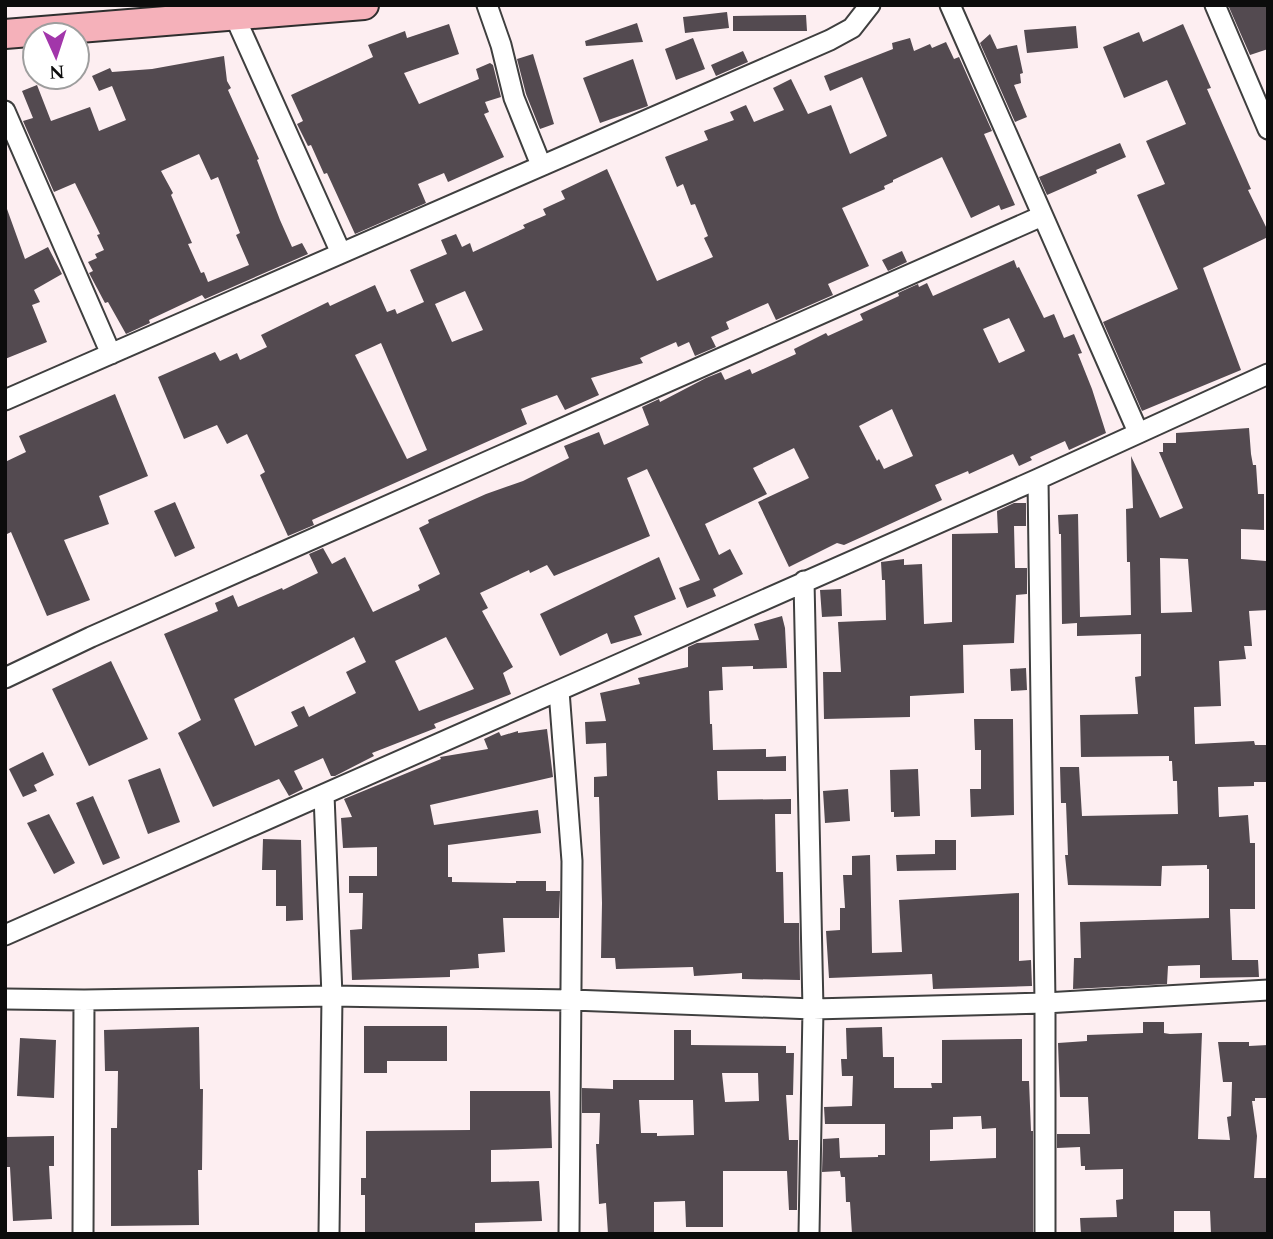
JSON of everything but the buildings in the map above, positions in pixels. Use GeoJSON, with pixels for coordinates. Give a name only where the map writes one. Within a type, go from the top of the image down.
{"type":"FeatureCollection","features":[{"type":"Feature","properties":{"kind":"street"},"geometry":{"type":"LineString","coordinates":[[5,34],[232,10],[363,5]]}},
{"type":"Feature","properties":{"kind":"street"},"geometry":{"type":"LineString","coordinates":[[487,5],[501,45],[514,98],[541,164]]}},
{"type":"Feature","properties":{"kind":"street"},"geometry":{"type":"LineString","coordinates":[[5,400],[830,40],[852,28],[870,5]]}},
{"type":"Feature","properties":{"kind":"street"},"geometry":{"type":"LineString","coordinates":[[950,5],[1138,432]]}},
{"type":"Feature","properties":{"kind":"street"},"geometry":{"type":"LineString","coordinates":[[1215,5],[1268,129]]}},
{"type":"Feature","properties":{"kind":"street"},"geometry":{"type":"LineString","coordinates":[[232,10],[341,253]]}},
{"type":"Feature","properties":{"kind":"street"},"geometry":{"type":"LineString","coordinates":[[5,111],[111,354]]}},
{"type":"Feature","properties":{"kind":"street"},"geometry":{"type":"LineString","coordinates":[[5,678],[1042,216]]}},
{"type":"Feature","properties":{"kind":"street"},"geometry":{"type":"LineString","coordinates":[[5,935],[1038,479],[1268,374]]}},
{"type":"Feature","properties":{"kind":"street"},"geometry":{"type":"LineString","coordinates":[[1038,479],[1045,1003],[1045,1234]]}},
{"type":"Feature","properties":{"kind":"street"},"geometry":{"type":"LineString","coordinates":[[803,581],[813,1009],[809,1234]]}},
{"type":"Feature","properties":{"kind":"street"},"geometry":{"type":"LineString","coordinates":[[559,691],[572,860],[569,1234]]}},
{"type":"Feature","properties":{"kind":"street"},"geometry":{"type":"LineString","coordinates":[[324,795],[332,996],[329,1234]]}},
{"type":"Feature","properties":{"kind":"street"},"geometry":{"type":"LineString","coordinates":[[5,999],[332,996],[572,1000],[813,1009],[1045,1003],[1268,990]]}},
{"type":"Feature","properties":{"kind":"street"},"geometry":{"type":"LineString","coordinates":[[83,1234],[84,1000]]}}]}
